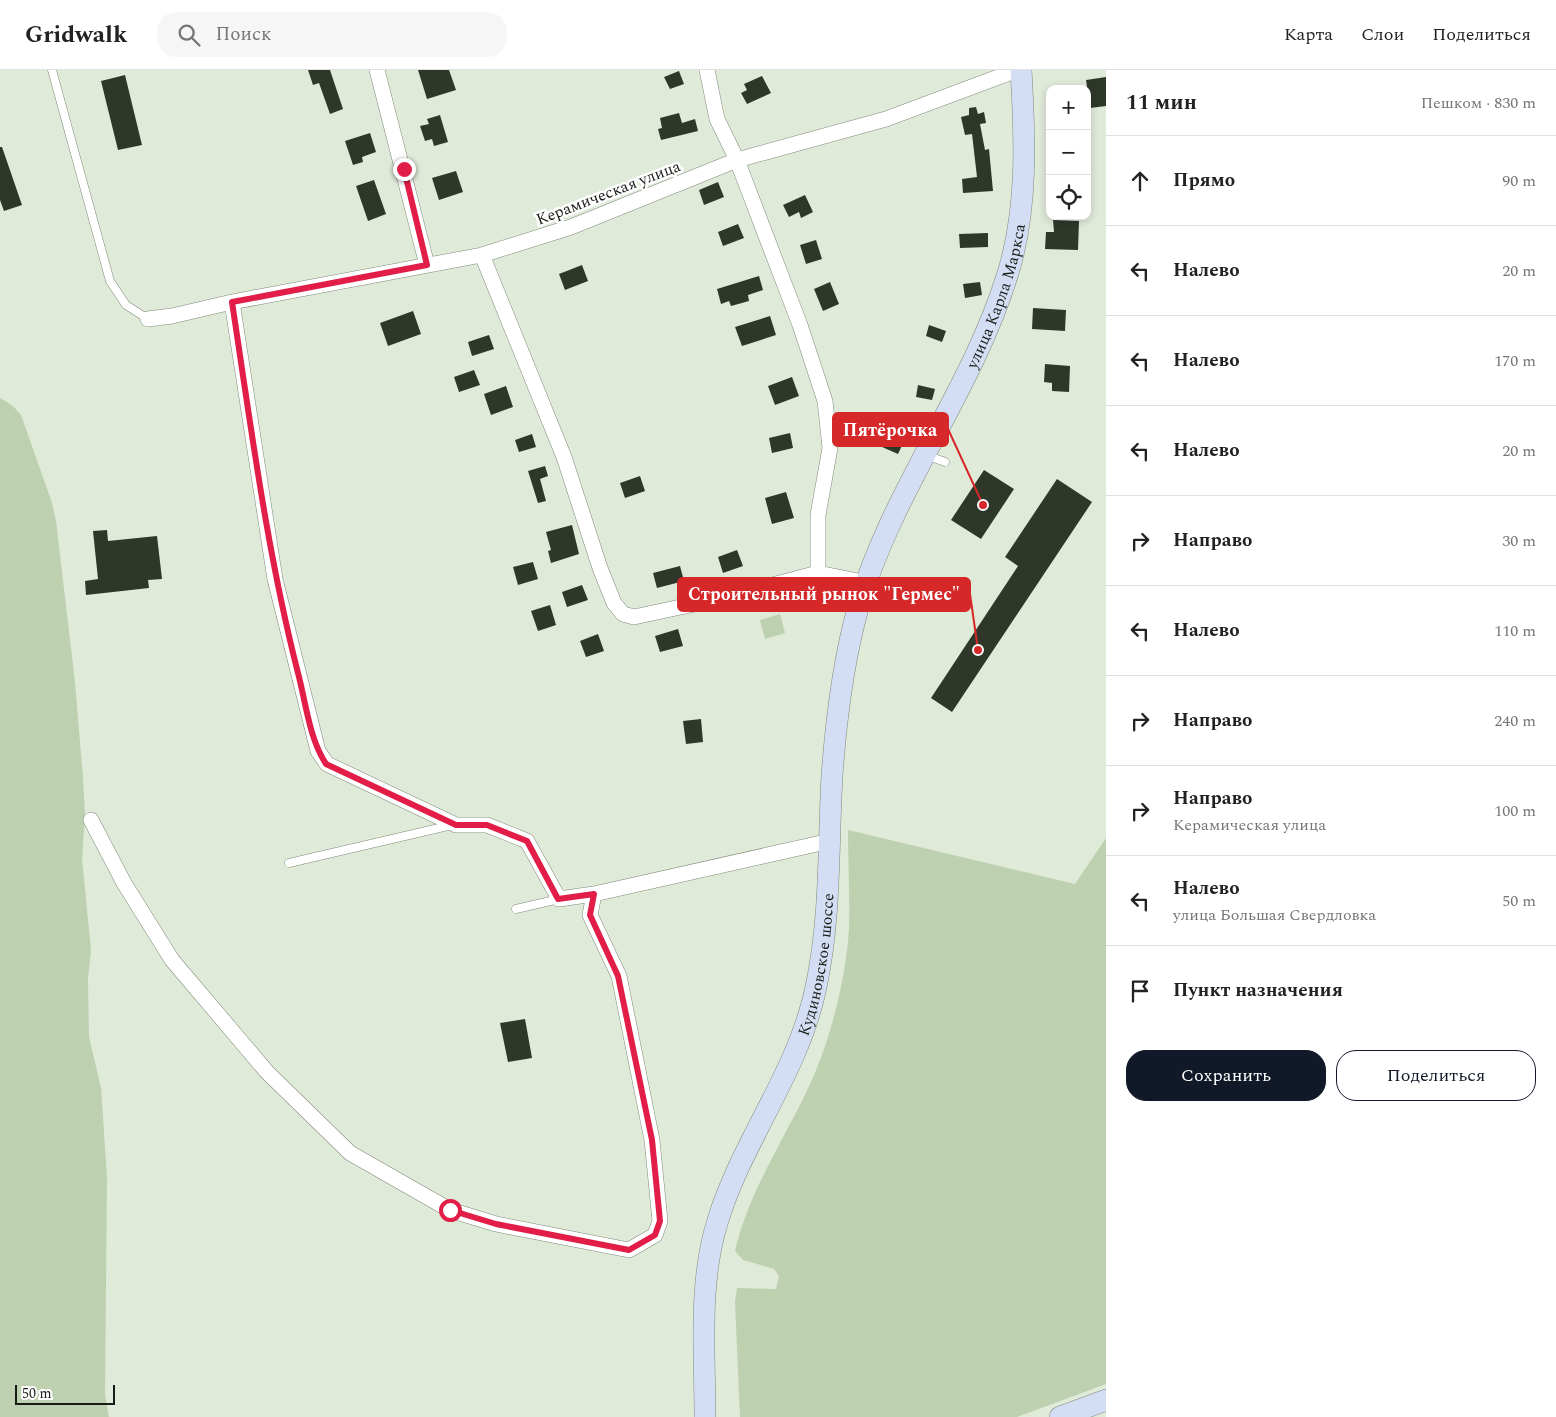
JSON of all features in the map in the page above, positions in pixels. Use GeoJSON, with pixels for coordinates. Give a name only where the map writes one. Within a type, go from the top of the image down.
{"type":"FeatureCollection","features":[{"type":"Feature","properties":{"kind":"main road","name":"улица Карла Маркса"},"geometry":{"type":"LineString","coordinates":[[901,503],[936,458],[957,394],[998,303],[1009,269],[1018,228],[1023,178],[1024,132],[1021,70]]}},
{"type":"Feature","properties":{"kind":"main road","name":"Кудиновское шоссе"},"geometry":{"type":"LineString","coordinates":[[705,1417],[705,1294],[711,1246],[718,1221],[739,1166],[795,1054],[807,1023],[826,932],[837,715],[868,584],[901,503]]}},
{"type":"Feature","properties":{"kind":"main road"},"geometry":{"type":"LineString","coordinates":[[1060,1417],[1106,1400]]}},
{"type":"Feature","properties":{"kind":"street"},"geometry":{"type":"LineString","coordinates":[[377,70],[427,265]]}},
{"type":"Feature","properties":{"kind":"street"},"geometry":{"type":"LineString","coordinates":[[707,70],[717,118],[737,160],[800,325],[825,400],[830,448],[818,515],[818,573]]}},
{"type":"Feature","properties":{"kind":"street","name":"Керамическая улица"},"geometry":{"type":"LineString","coordinates":[[148,319],[482,255],[571,227],[737,160],[886,118],[1017,70]]}},
{"type":"Feature","properties":{"kind":"street"},"geometry":{"type":"LineString","coordinates":[[482,255],[564,457],[600,568],[614,603],[622,614],[634,617],[727,597],[818,573],[868,584]]}},
{"type":"Feature","properties":{"kind":"street"},"geometry":{"type":"LineString","coordinates":[[232,302],[275,579],[318,751],[326,764],[456,825],[487,825],[527,841],[558,899],[594,894],[830,841]]}},
{"type":"Feature","properties":{"kind":"street"},"geometry":{"type":"LineString","coordinates":[[91,820],[124,883],[172,960],[267,1072],[350,1154],[450,1210],[496,1224],[629,1250],[655,1235],[660,1221],[652,1140],[618,976],[590,915],[594,894]]}},
{"type":"Feature","properties":{"kind":"lane"},"geometry":{"type":"LineString","coordinates":[[52,70],[110,281],[126,305],[148,319]]}},
{"type":"Feature","properties":{"kind":"lane"},"geometry":{"type":"LineString","coordinates":[[289,863],[456,825]]}},
{"type":"Feature","properties":{"kind":"lane"},"geometry":{"type":"LineString","coordinates":[[516,909],[558,899]]}},
{"type":"Feature","properties":{"kind":"green space"},"geometry":{"type":"Polygon","coordinates":[[[0,398],[13,406],[21,415],[52,503],[56,521],[75,682],[85,815],[82,859],[91,950],[88,979],[89,1037],[101,1088],[107,1177],[105,1395],[109,1417],[0,1417],[0,398]]]}},
{"type":"Feature","properties":{"kind":"green space"},"geometry":{"type":"Polygon","coordinates":[[[780,614],[785,633],[765,639],[760,620],[780,614]]]}},
{"type":"Feature","properties":{"kind":"green space"},"geometry":{"type":"Polygon","coordinates":[[[848,830],[1075,884],[1106,838],[1106,1384],[1017,1417],[740,1417],[735,1301],[737,1288],[776,1289],[779,1276],[774,1269],[743,1260],[735,1251],[741,1229],[758,1186],[811,1082],[831,1027],[845,967],[849,929],[848,830]]]}},
{"type":"Feature","properties":{"kind":"building"},"geometry":{"type":"Polygon","coordinates":[[[308,70],[330,70],[343,109],[330,114],[319,83],[313,85],[308,70]]]}},
{"type":"Feature","properties":{"kind":"building"},"geometry":{"type":"Polygon","coordinates":[[[418,70],[449,70],[456,90],[427,99],[418,70]]]}},
{"type":"Feature","properties":{"kind":"building"},"geometry":{"type":"Polygon","coordinates":[[[679,71],[684,84],[670,89],[664,77],[679,71]]]}},
{"type":"Feature","properties":{"kind":"building"},"geometry":{"type":"Polygon","coordinates":[[[125,75],[142,145],[118,150],[101,81],[125,75]]]}},
{"type":"Feature","properties":{"kind":"building"},"geometry":{"type":"Polygon","coordinates":[[[762,76],[771,93],[747,104],[741,93],[747,90],[744,84],[762,76]]]}},
{"type":"Feature","properties":{"kind":"building"},"geometry":{"type":"Polygon","coordinates":[[[1106,77],[1106,106],[1091,108],[1091,85],[1087,85],[1086,80],[1106,77]]]}},
{"type":"Feature","properties":{"kind":"building"},"geometry":{"type":"Polygon","coordinates":[[[976,107],[978,114],[984,112],[986,123],[980,124],[985,150],[989,149],[993,191],[963,193],[962,179],[977,177],[972,134],[965,135],[961,117],[969,115],[969,108],[976,107]]]}},
{"type":"Feature","properties":{"kind":"building"},"geometry":{"type":"Polygon","coordinates":[[[679,113],[682,123],[695,119],[698,131],[661,140],[658,129],[662,128],[660,118],[679,113]]]}},
{"type":"Feature","properties":{"kind":"building"},"geometry":{"type":"Polygon","coordinates":[[[440,115],[448,142],[434,146],[432,139],[425,141],[420,126],[429,124],[427,119],[440,115]]]}},
{"type":"Feature","properties":{"kind":"building"},"geometry":{"type":"Polygon","coordinates":[[[370,133],[376,152],[362,157],[363,162],[353,165],[345,141],[370,133]]]}},
{"type":"Feature","properties":{"kind":"building"},"geometry":{"type":"Polygon","coordinates":[[[0,147],[2,147],[22,205],[4,211],[0,200],[0,147]]]}},
{"type":"Feature","properties":{"kind":"building"},"geometry":{"type":"Polygon","coordinates":[[[456,171],[463,192],[439,200],[432,178],[456,171]]]}},
{"type":"Feature","properties":{"kind":"building"},"geometry":{"type":"Polygon","coordinates":[[[374,180],[386,214],[368,221],[356,186],[374,180]]]}},
{"type":"Feature","properties":{"kind":"building"},"geometry":{"type":"Polygon","coordinates":[[[718,182],[724,197],[704,205],[699,190],[718,182]]]}},
{"type":"Feature","properties":{"kind":"building"},"geometry":{"type":"Polygon","coordinates":[[[805,195],[813,212],[801,218],[799,212],[789,217],[783,205],[805,195]]]}},
{"type":"Feature","properties":{"kind":"building"},"geometry":{"type":"Polygon","coordinates":[[[1053,220],[1079,221],[1078,250],[1045,249],[1046,232],[1054,232],[1053,220]]]}},
{"type":"Feature","properties":{"kind":"building"},"geometry":{"type":"Polygon","coordinates":[[[738,224],[744,238],[723,246],[718,232],[738,224]]]}},
{"type":"Feature","properties":{"kind":"building"},"geometry":{"type":"Polygon","coordinates":[[[988,233],[988,247],[960,248],[959,234],[988,233]]]}},
{"type":"Feature","properties":{"kind":"building"},"geometry":{"type":"Polygon","coordinates":[[[816,240],[822,259],[806,264],[800,245],[816,240]]]}},
{"type":"Feature","properties":{"kind":"building"},"geometry":{"type":"Polygon","coordinates":[[[582,265],[588,281],[565,290],[559,274],[582,265]]]}},
{"type":"Feature","properties":{"kind":"building"},"geometry":{"type":"Polygon","coordinates":[[[759,276],[763,290],[748,295],[749,301],[731,306],[729,301],[721,304],[717,289],[759,276]]]}},
{"type":"Feature","properties":{"kind":"building"},"geometry":{"type":"Polygon","coordinates":[[[830,282],[839,304],[823,311],[814,289],[830,282]]]}},
{"type":"Feature","properties":{"kind":"building"},"geometry":{"type":"Polygon","coordinates":[[[980,282],[982,295],[965,298],[963,284],[980,282]]]}},
{"type":"Feature","properties":{"kind":"building"},"geometry":{"type":"Polygon","coordinates":[[[1033,308],[1066,310],[1065,331],[1032,329],[1033,308]]]}},
{"type":"Feature","properties":{"kind":"building"},"geometry":{"type":"Polygon","coordinates":[[[413,311],[421,334],[388,346],[380,323],[413,311]]]}},
{"type":"Feature","properties":{"kind":"building"},"geometry":{"type":"Polygon","coordinates":[[[770,316],[776,335],[742,346],[735,327],[770,316]]]}},
{"type":"Feature","properties":{"kind":"building"},"geometry":{"type":"Polygon","coordinates":[[[929,325],[946,331],[942,342],[926,336],[929,325]]]}},
{"type":"Feature","properties":{"kind":"building"},"geometry":{"type":"Polygon","coordinates":[[[489,335],[494,349],[472,356],[468,342],[489,335]]]}},
{"type":"Feature","properties":{"kind":"building"},"geometry":{"type":"Polygon","coordinates":[[[1045,364],[1070,366],[1069,392],[1052,391],[1052,383],[1044,382],[1045,364]]]}},
{"type":"Feature","properties":{"kind":"building"},"geometry":{"type":"Polygon","coordinates":[[[474,370],[480,385],[459,392],[454,377],[474,370]]]}},
{"type":"Feature","properties":{"kind":"building"},"geometry":{"type":"Polygon","coordinates":[[[792,377],[799,396],[775,405],[768,386],[792,377]]]}},
{"type":"Feature","properties":{"kind":"building"},"geometry":{"type":"Polygon","coordinates":[[[918,385],[935,389],[932,400],[916,397],[918,385]]]}},
{"type":"Feature","properties":{"kind":"building"},"geometry":{"type":"Polygon","coordinates":[[[506,386],[513,407],[491,415],[484,394],[506,386]]]}},
{"type":"Feature","properties":{"kind":"building"},"geometry":{"type":"Polygon","coordinates":[[[893,424],[909,431],[898,454],[882,447],[893,424]]]}},
{"type":"Feature","properties":{"kind":"building"},"geometry":{"type":"Polygon","coordinates":[[[790,433],[793,448],[772,453],[769,438],[790,433]]]}},
{"type":"Feature","properties":{"kind":"building"},"geometry":{"type":"Polygon","coordinates":[[[532,434],[536,447],[519,452],[515,440],[532,434]]]}},
{"type":"Feature","properties":{"kind":"building"},"geometry":{"type":"Polygon","coordinates":[[[545,466],[548,476],[540,479],[546,501],[538,503],[528,471],[545,466]]]}},
{"type":"Feature","properties":{"kind":"building"},"geometry":{"type":"Polygon","coordinates":[[[984,470],[1014,489],[981,539],[951,520],[984,470]]]}},
{"type":"Feature","properties":{"kind":"building"},"geometry":{"type":"Polygon","coordinates":[[[640,476],[645,491],[625,498],[620,483],[640,476]]]}},
{"type":"Feature","properties":{"kind":"building"},"geometry":{"type":"Polygon","coordinates":[[[1057,479],[1092,502],[952,712],[931,698],[1018,566],[1005,557],[1057,479]]]}},
{"type":"Feature","properties":{"kind":"building"},"geometry":{"type":"Polygon","coordinates":[[[786,492],[794,518],[772,524],[765,498],[786,492]]]}},
{"type":"Feature","properties":{"kind":"building"},"geometry":{"type":"Polygon","coordinates":[[[572,525],[579,554],[551,563],[548,551],[551,550],[546,532],[572,525]]]}},
{"type":"Feature","properties":{"kind":"building"},"geometry":{"type":"Polygon","coordinates":[[[107,530],[108,541],[157,536],[162,579],[148,580],[149,588],[86,595],[85,581],[98,579],[93,531],[107,530]]]}},
{"type":"Feature","properties":{"kind":"building"},"geometry":{"type":"Polygon","coordinates":[[[737,550],[743,566],[723,573],[718,557],[737,550]]]}},
{"type":"Feature","properties":{"kind":"building"},"geometry":{"type":"Polygon","coordinates":[[[533,562],[538,579],[518,585],[513,567],[533,562]]]}},
{"type":"Feature","properties":{"kind":"building"},"geometry":{"type":"Polygon","coordinates":[[[680,566],[684,581],[657,588],[653,573],[680,566]]]}},
{"type":"Feature","properties":{"kind":"building"},"geometry":{"type":"Polygon","coordinates":[[[582,585],[588,600],[567,607],[562,592],[582,585]]]}},
{"type":"Feature","properties":{"kind":"building"},"geometry":{"type":"Polygon","coordinates":[[[550,605],[556,625],[538,631],[531,611],[550,605]]]}},
{"type":"Feature","properties":{"kind":"building"},"geometry":{"type":"Polygon","coordinates":[[[678,629],[683,646],[660,652],[655,636],[678,629]]]}},
{"type":"Feature","properties":{"kind":"building"},"geometry":{"type":"Polygon","coordinates":[[[598,634],[604,651],[586,657],[580,641],[598,634]]]}},
{"type":"Feature","properties":{"kind":"building"},"geometry":{"type":"Polygon","coordinates":[[[701,719],[703,742],[686,744],[683,721],[701,719]]]}},
{"type":"Feature","properties":{"kind":"building"},"geometry":{"type":"Polygon","coordinates":[[[525,1019],[532,1058],[508,1062],[500,1023],[525,1019]]]}},
{"type":"Feature","properties":{"kind":"place","name":"Пятёрочка"},"geometry":{"type":"Point","coordinates":[983,505]}},
{"type":"Feature","properties":{"kind":"place","name":"Строительный рынок \"Гермес\""},"geometry":{"type":"Point","coordinates":[978,650]}},
{"type":"Feature","properties":{"kind":"route"},"geometry":{"type":"LineString","coordinates":[[404,169],[427,265],[232,302],[275,579],[318,751],[326,764],[456,825],[487,825],[527,841],[558,899],[594,894],[590,915],[618,976],[652,1140],[660,1221],[655,1235],[629,1250],[496,1224],[450,1210]]}}]}
